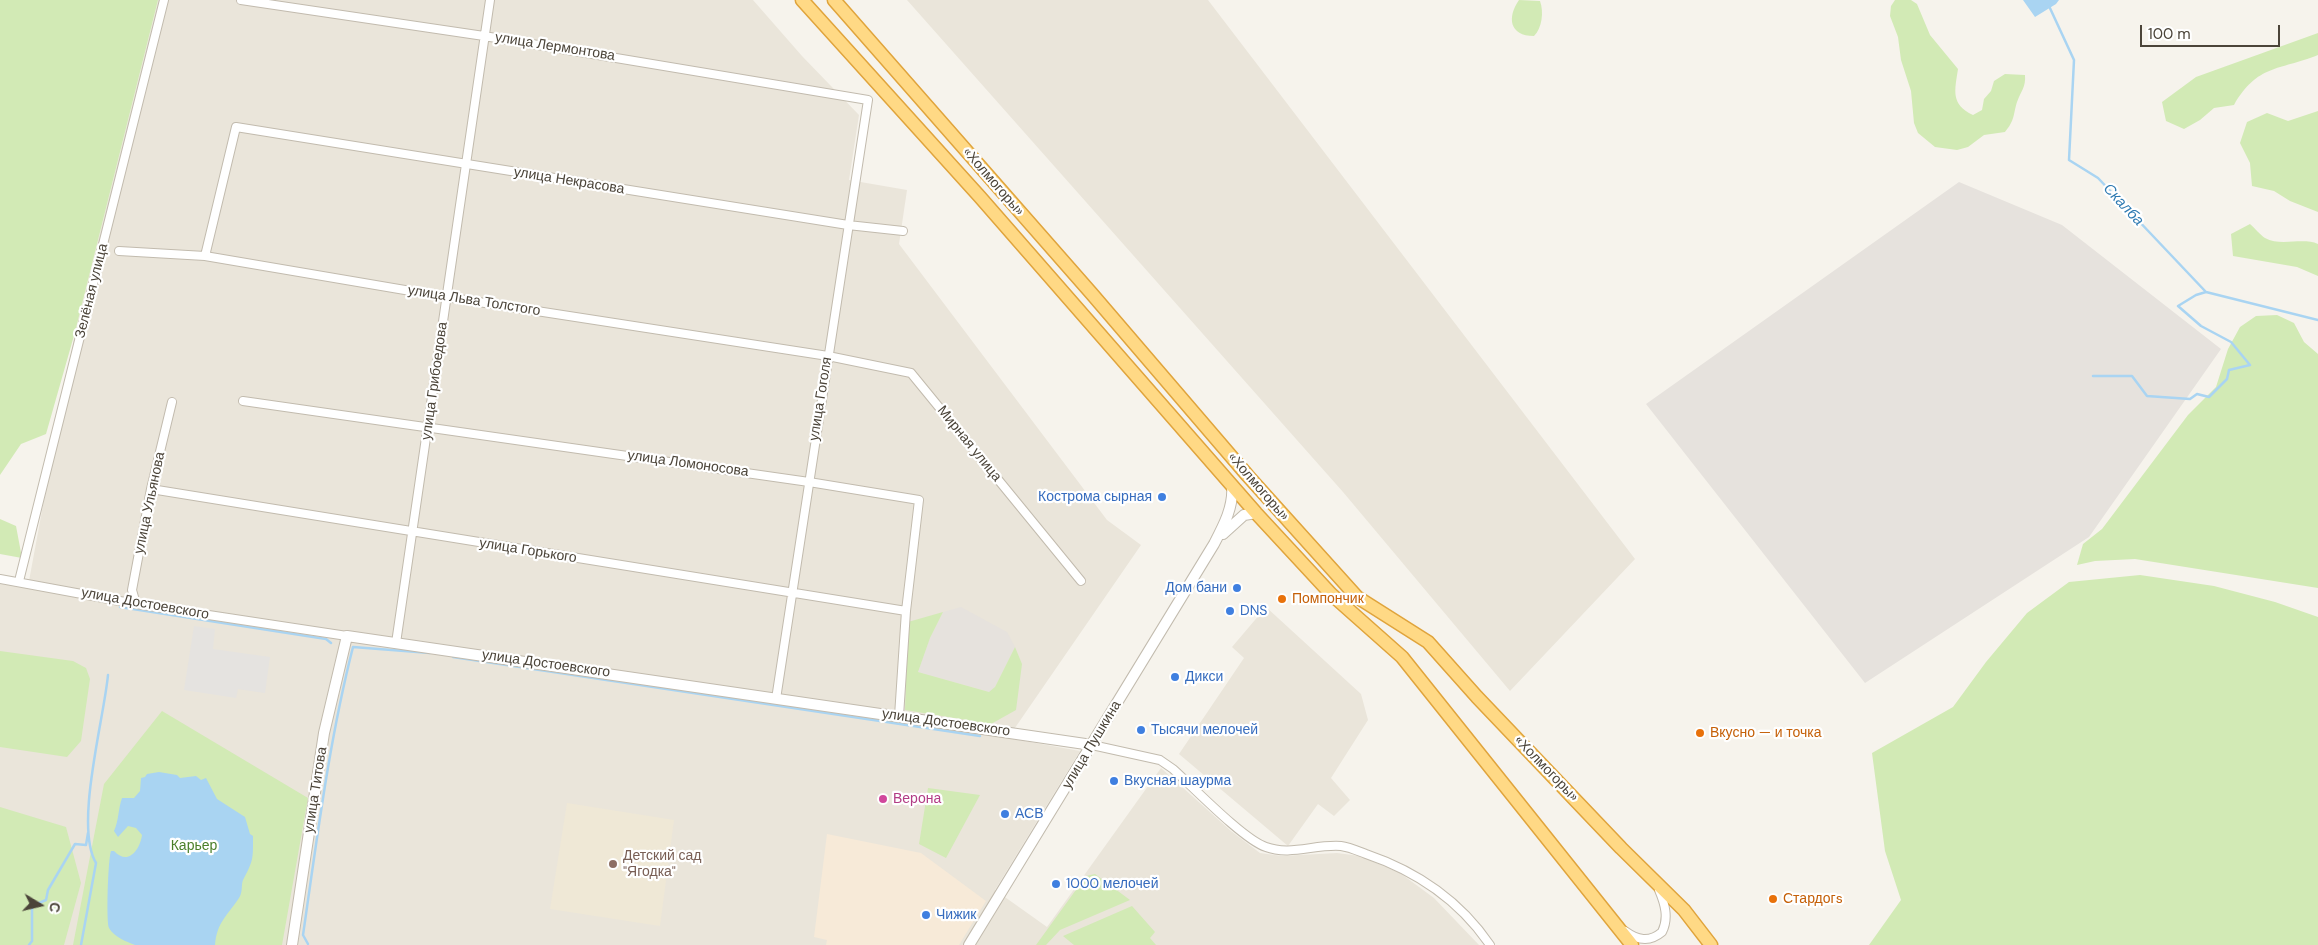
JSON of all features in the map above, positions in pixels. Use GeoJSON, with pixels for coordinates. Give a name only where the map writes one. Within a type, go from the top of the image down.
{"type":"FeatureCollection","features":[{"type":"Feature","properties":{"kind":"highway","name":"«Холмогоры»"},"geometry":{"type":"LineString","coordinates":[[802,0],[980,198],[1256,513],[1331,594],[1402,656],[1632,945]]}},
{"type":"Feature","properties":{"kind":"highway","name":"«Холмогоры»"},"geometry":{"type":"LineString","coordinates":[[834,0],[1092,294],[1254,483],[1357,597],[1428,642],[1477,697],[1684,910],[1711,945]]}},
{"type":"Feature","properties":{"kind":"street","name":"Зелёная улица"},"geometry":{"type":"LineString","coordinates":[[19,581],[164,0]]}},
{"type":"Feature","properties":{"kind":"street","name":"улица Лермонтова"},"geometry":{"type":"LineString","coordinates":[[241,0],[484,36],[868,100]]}},
{"type":"Feature","properties":{"kind":"street","name":"улица Грибоедова"},"geometry":{"type":"LineString","coordinates":[[396,643],[490,0]]}},
{"type":"Feature","properties":{"kind":"street","name":"улица Гоголя"},"geometry":{"type":"LineString","coordinates":[[776,699],[868,100]]}},
{"type":"Feature","properties":{"kind":"street","name":"улица Некрасова"},"geometry":{"type":"LineString","coordinates":[[206,256],[236,126],[467,165],[848,225],[903,230]]}},
{"type":"Feature","properties":{"kind":"street","name":"улица Льва Толстого"},"geometry":{"type":"LineString","coordinates":[[119,251],[206,256],[446,298],[828,356]]}},
{"type":"Feature","properties":{"kind":"street","name":"Мирная улица"},"geometry":{"type":"LineString","coordinates":[[828,356],[911,373],[1081,580]]}},
{"type":"Feature","properties":{"kind":"street","name":"улица Ломоносова"},"geometry":{"type":"LineString","coordinates":[[243,401],[809,482],[919,500],[906,611],[899,716]]}},
{"type":"Feature","properties":{"kind":"street","name":"улица Ульянова"},"geometry":{"type":"LineString","coordinates":[[136,604],[132,590],[151,489],[172,402]]}},
{"type":"Feature","properties":{"kind":"street"},"geometry":{"type":"LineString","coordinates":[[1214,544],[1227,518],[1233,495],[1232,485]]}},
{"type":"Feature","properties":{"kind":"street","name":"улица Горького"},"geometry":{"type":"LineString","coordinates":[[151,489],[906,611]]}},
{"type":"Feature","properties":{"kind":"street"},"geometry":{"type":"LineString","coordinates":[[1214,544],[1232,524],[1244,515],[1256,513]]}},
{"type":"Feature","properties":{"kind":"street","name":"улица Пушкина"},"geometry":{"type":"LineString","coordinates":[[969,945],[1214,544]]}},
{"type":"Feature","properties":{"kind":"street","name":"улица Достоевского"},"geometry":{"type":"LineString","coordinates":[[0,579],[136,604],[1092,745]]}},
{"type":"Feature","properties":{"kind":"street","name":"улица Титова"},"geometry":{"type":"LineString","coordinates":[[292,945],[324,733],[347,636]]}},
{"type":"Feature","properties":{"kind":"street"},"geometry":{"type":"LineString","coordinates":[[1092,745],[1160,760],[1173,769],[1246,835],[1264,847],[1283,852],[1343,846],[1388,861],[1427,882],[1454,904],[1490,945]]}},
{"type":"Feature","properties":{"kind":"street"},"geometry":{"type":"LineString","coordinates":[[1615,923],[1631,935],[1641,939],[1649,939],[1662,932],[1666,920],[1666,910],[1656,883]]}},
{"type":"Feature","properties":{"kind":"shaded area"},"geometry":{"type":"Polygon","coordinates":[[[158,0],[753,0],[802,56],[859,115],[849,180],[907,190],[899,244],[1107,520],[1141,545],[1008,738],[1080,751],[995,890],[1047,927],[1161,768],[1231,831],[1260,853],[1282,856],[1337,853],[1360,856],[1400,873],[1434,898],[1479,945],[0,945],[0,578],[29,581],[75,332],[158,0]]]}},
{"type":"Feature","properties":{"kind":"shaded area"},"geometry":{"type":"Polygon","coordinates":[[[907,0],[1208,0],[1635,559],[1510,691],[1343,492],[907,0]]]}},
{"type":"Feature","properties":{"kind":"shaded area"},"geometry":{"type":"Polygon","coordinates":[[[1959,182],[2062,225],[2221,349],[2089,537],[1865,683],[1646,404],[1959,182]]]}},
{"type":"Feature","properties":{"kind":"shaded area"},"geometry":{"type":"Polygon","coordinates":[[[961,607],[1007,632],[1015,647],[995,687],[990,692],[918,672],[930,638],[943,612],[961,607]]]}},
{"type":"Feature","properties":{"kind":"shaded area"},"geometry":{"type":"Polygon","coordinates":[[[1266,607],[1361,694],[1368,720],[1331,778],[1350,800],[1334,816],[1318,804],[1288,846],[1179,754],[1244,658],[1232,647],[1266,607]]]}},
{"type":"Feature","properties":{"kind":"shaded area"},"geometry":{"type":"Polygon","coordinates":[[[194,626],[215,629],[213,649],[270,657],[265,693],[238,689],[236,698],[184,690],[194,626]]]}},
{"type":"Feature","properties":{"kind":"shaded area","name":"Детский сад \"Ягодка\""},"geometry":{"type":"Polygon","coordinates":[[[567,803],[674,820],[660,926],[550,909],[567,803]]]}},
{"type":"Feature","properties":{"kind":"shaded area"},"geometry":{"type":"Polygon","coordinates":[[[827,834],[921,853],[986,901],[959,945],[826,945],[827,940],[814,937],[827,834]]]}},
{"type":"Feature","properties":{"kind":"green space"},"geometry":{"type":"Polygon","coordinates":[[[0,0],[158,0],[75,332],[46,434],[21,444],[0,475],[0,0]]]}},
{"type":"Feature","properties":{"kind":"green space"},"geometry":{"type":"Polygon","coordinates":[[[1519,0],[1540,1],[1542,20],[1534,36],[1519,33],[1515,29],[1512,19],[1515,6],[1519,0]]]}},
{"type":"Feature","properties":{"kind":"green space"},"geometry":{"type":"Polygon","coordinates":[[[1895,0],[1911,0],[1917,4],[1930,35],[1958,69],[1956,96],[1957,101],[1966,111],[1973,115],[1982,110],[1984,99],[1991,91],[1994,81],[2005,74],[2025,75],[2024,86],[2012,121],[2005,132],[1984,135],[1968,147],[1957,150],[1935,147],[1918,133],[1914,123],[1911,91],[1901,60],[1898,37],[1890,16],[1891,6],[1895,0]]]}},
{"type":"Feature","properties":{"kind":"green space"},"geometry":{"type":"Polygon","coordinates":[[[2318,33],[2318,55],[2261,75],[2243,92],[2234,105],[2214,108],[2200,120],[2184,129],[2166,121],[2162,102],[2196,77],[2318,33]]]}},
{"type":"Feature","properties":{"kind":"green space"},"geometry":{"type":"Polygon","coordinates":[[[2318,111],[2318,212],[2290,201],[2274,191],[2252,186],[2250,163],[2240,143],[2247,122],[2267,113],[2288,121],[2318,111]]]}},
{"type":"Feature","properties":{"kind":"green space"},"geometry":{"type":"Polygon","coordinates":[[[2250,224],[2263,237],[2271,241],[2305,241],[2318,244],[2318,276],[2297,267],[2233,256],[2231,234],[2250,224]]]}},
{"type":"Feature","properties":{"kind":"green space"},"geometry":{"type":"Polygon","coordinates":[[[2277,315],[2294,323],[2304,342],[2318,354],[2318,588],[2135,559],[2095,561],[2077,565],[2083,544],[2102,529],[2188,415],[2216,387],[2228,349],[2240,327],[2256,316],[2277,315]]]}},
{"type":"Feature","properties":{"kind":"green space"},"geometry":{"type":"Polygon","coordinates":[[[0,519],[16,526],[22,558],[0,554],[0,519]]]}},
{"type":"Feature","properties":{"kind":"green space"},"geometry":{"type":"Polygon","coordinates":[[[2140,575],[2214,586],[2275,602],[2318,617],[2318,945],[1869,945],[1901,900],[1885,851],[1872,753],[1953,707],[1986,662],[2027,613],[2069,582],[2140,575]]]}},
{"type":"Feature","properties":{"kind":"green space"},"geometry":{"type":"Polygon","coordinates":[[[943,612],[930,638],[918,672],[989,692],[995,687],[1015,647],[1022,664],[1016,710],[991,724],[905,710],[908,622],[943,612]]]}},
{"type":"Feature","properties":{"kind":"green space"},"geometry":{"type":"Polygon","coordinates":[[[0,651],[73,661],[86,668],[90,679],[81,741],[67,757],[0,747],[0,651]]]}},
{"type":"Feature","properties":{"kind":"green space","name":"Карьер"},"geometry":{"type":"Polygon","coordinates":[[[162,711],[308,798],[282,945],[73,945],[104,784],[162,711]]]}},
{"type":"Feature","properties":{"kind":"green space"},"geometry":{"type":"Polygon","coordinates":[[[928,788],[980,795],[946,858],[919,844],[928,788]]]}},
{"type":"Feature","properties":{"kind":"green space"},"geometry":{"type":"Polygon","coordinates":[[[0,807],[66,827],[81,883],[64,945],[0,945],[0,807]]]}},
{"type":"Feature","properties":{"kind":"green space"},"geometry":{"type":"Polygon","coordinates":[[[1095,874],[1130,900],[1060,930],[1046,945],[1036,945],[1086,876],[1095,874]]]}},
{"type":"Feature","properties":{"kind":"green space"},"geometry":{"type":"Polygon","coordinates":[[[1132,906],[1155,932],[1150,938],[1156,945],[1074,945],[1063,936],[1132,906]]]}},
{"type":"Feature","properties":{"kind":"water"},"geometry":{"type":"Polygon","coordinates":[[[2023,0],[2059,0],[2056,4],[2035,17],[2023,0]]]}},
{"type":"Feature","properties":{"kind":"water"},"geometry":{"type":"Polygon","coordinates":[[[159,772],[177,775],[180,778],[196,776],[201,780],[206,778],[217,799],[245,817],[250,834],[253,836],[252,859],[243,880],[240,896],[220,925],[215,945],[135,945],[117,937],[109,928],[108,890],[111,851],[124,857],[133,854],[139,846],[142,835],[136,828],[128,826],[118,837],[114,831],[122,798],[134,798],[140,791],[141,778],[147,774],[159,772]]]}},
{"type":"Feature","properties":{"kind":"waterway","name":"Скалба"},"geometry":{"type":"LineString","coordinates":[[2049,6],[2074,60],[2069,160],[2098,178],[2206,292],[2318,320]]}},
{"type":"Feature","properties":{"kind":"waterway"},"geometry":{"type":"LineString","coordinates":[[2093,376],[2132,376],[2147,396],[2190,399],[2197,394],[2209,397],[2227,379],[2229,370],[2250,365],[2231,342],[2201,326],[2178,306],[2196,295],[2206,292]]}},
{"type":"Feature","properties":{"kind":"waterway"},"geometry":{"type":"LineString","coordinates":[[120,607],[326,639],[331,643]]}},
{"type":"Feature","properties":{"kind":"waterway"},"geometry":{"type":"LineString","coordinates":[[308,944],[303,935],[319,826],[330,754],[353,647],[430,653]]}},
{"type":"Feature","properties":{"kind":"waterway"},"geometry":{"type":"LineString","coordinates":[[453,657],[980,736]]}},
{"type":"Feature","properties":{"kind":"waterway"},"geometry":{"type":"LineString","coordinates":[[81,945],[96,863],[90,846],[88,824],[89,799],[108,675]]}},
{"type":"Feature","properties":{"kind":"waterway"},"geometry":{"type":"LineString","coordinates":[[29,945],[32,941],[32,906],[46,900],[48,890],[75,844],[86,845],[88,833]]}},
{"type":"Feature","properties":{"kind":"place","name":"Кострома сырная"},"geometry":{"type":"Point","coordinates":[1162,497]}},
{"type":"Feature","properties":{"kind":"place","name":"Дом бани"},"geometry":{"type":"Point","coordinates":[1237,588]}},
{"type":"Feature","properties":{"kind":"place","name":"Помпончик"},"geometry":{"type":"Point","coordinates":[1282,599]}},
{"type":"Feature","properties":{"kind":"place","name":"DNS"},"geometry":{"type":"Point","coordinates":[1230,611]}},
{"type":"Feature","properties":{"kind":"place","name":"Дикси"},"geometry":{"type":"Point","coordinates":[1175,677]}},
{"type":"Feature","properties":{"kind":"place","name":"Тысячи мелочей"},"geometry":{"type":"Point","coordinates":[1141,730]}},
{"type":"Feature","properties":{"kind":"place","name":"Вкусно — и точка"},"geometry":{"type":"Point","coordinates":[1700,733]}},
{"type":"Feature","properties":{"kind":"place","name":"Вкусная шаурма"},"geometry":{"type":"Point","coordinates":[1114,781]}},
{"type":"Feature","properties":{"kind":"place","name":"Верона"},"geometry":{"type":"Point","coordinates":[883,799]}},
{"type":"Feature","properties":{"kind":"place","name":"АСВ"},"geometry":{"type":"Point","coordinates":[1005,814]}},
{"type":"Feature","properties":{"kind":"place","name":"Детский сад \"Ягодка\""},"geometry":{"type":"Point","coordinates":[613,864]}},
{"type":"Feature","properties":{"kind":"place","name":"1000 мелочей"},"geometry":{"type":"Point","coordinates":[1056,884]}},
{"type":"Feature","properties":{"kind":"place","name":"Стардогs"},"geometry":{"type":"Point","coordinates":[1773,899]}},
{"type":"Feature","properties":{"kind":"place","name":"Чижик"},"geometry":{"type":"Point","coordinates":[926,915]}}]}
